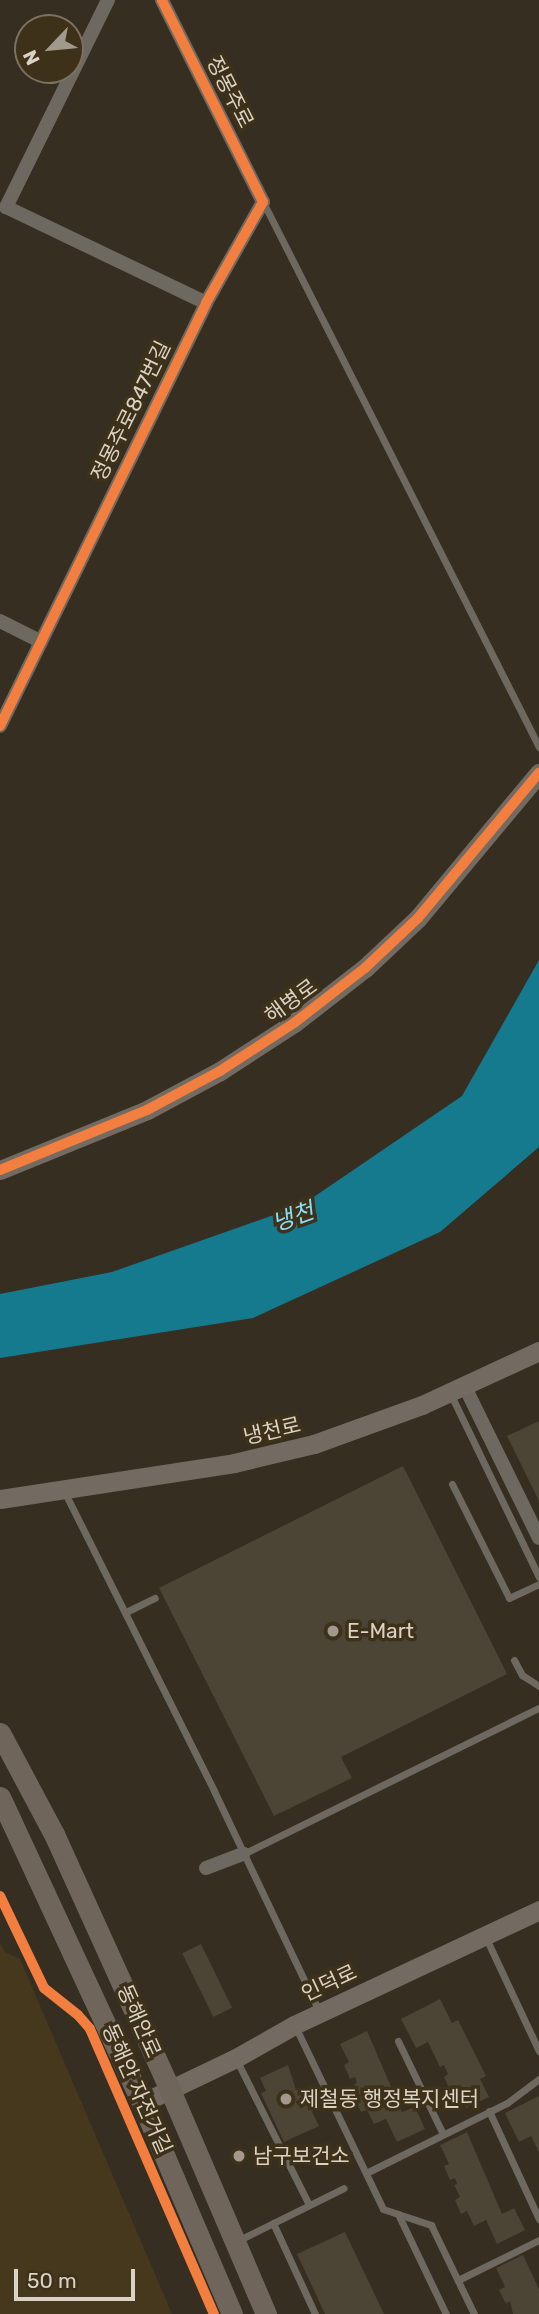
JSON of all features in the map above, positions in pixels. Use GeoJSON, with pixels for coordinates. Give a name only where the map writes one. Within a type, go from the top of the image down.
{"type":"FeatureCollection","features":[{"type":"Feature","properties":{"kind":"main road","name":"동해안로"},"geometry":{"type":"LineString","coordinates":[[0,1732],[54,1834],[170,2090],[266,2314]]}},
{"type":"Feature","properties":{"kind":"main road","name":"동해안로"},"geometry":{"type":"LineString","coordinates":[[0,1797],[142,2103],[232,2314]]}},
{"type":"Feature","properties":{"kind":"main road"},"geometry":{"type":"LineString","coordinates":[[0,1814],[24,1844]]}},
{"type":"Feature","properties":{"kind":"street"},"geometry":{"type":"LineString","coordinates":[[108,0],[2,210],[206,303]]}},
{"type":"Feature","properties":{"kind":"street","name":"정몽주로"},"geometry":{"type":"LineString","coordinates":[[162,0],[263,202]]}},
{"type":"Feature","properties":{"kind":"street","name":"정몽주로847번길"},"geometry":{"type":"LineString","coordinates":[[0,726],[206,303],[263,202]]}},
{"type":"Feature","properties":{"kind":"street"},"geometry":{"type":"LineString","coordinates":[[0,621],[40,641]]}},
{"type":"Feature","properties":{"kind":"street","name":"해병로"},"geometry":{"type":"LineString","coordinates":[[0,1170],[146,1110],[220,1071],[294,1023],[365,968],[418,918],[539,773]]}},
{"type":"Feature","properties":{"kind":"street","name":"냉천로"},"geometry":{"type":"LineString","coordinates":[[3,1499],[180,1472],[275,1454],[355,1430],[458,1390],[539,1351]]}},
{"type":"Feature","properties":{"kind":"street"},"geometry":{"type":"LineString","coordinates":[[458,1390],[539,1538]]}},
{"type":"Feature","properties":{"kind":"street"},"geometry":{"type":"LineString","coordinates":[[206,1868],[243,1854]]}},
{"type":"Feature","properties":{"kind":"street","name":"인덕로"},"geometry":{"type":"LineString","coordinates":[[142,2103],[236,2058],[294,2025],[539,1910]]}},
{"type":"Feature","properties":{"kind":"lane"},"geometry":{"type":"LineString","coordinates":[[263,202],[539,747]]}},
{"type":"Feature","properties":{"kind":"lane"},"geometry":{"type":"LineString","coordinates":[[458,1390],[539,1577]]}},
{"type":"Feature","properties":{"kind":"lane"},"geometry":{"type":"LineString","coordinates":[[452,1484],[509,1598],[539,1584]]}},
{"type":"Feature","properties":{"kind":"lane"},"geometry":{"type":"LineString","coordinates":[[63,1489],[126,1612],[320,2013]]}},
{"type":"Feature","properties":{"kind":"lane"},"geometry":{"type":"LineString","coordinates":[[126,1612],[155,1598]]}},
{"type":"Feature","properties":{"kind":"lane"},"geometry":{"type":"LineString","coordinates":[[514,1660],[522,1675],[539,1686]]}},
{"type":"Feature","properties":{"kind":"lane"},"geometry":{"type":"LineString","coordinates":[[243,1854],[539,1707]]}},
{"type":"Feature","properties":{"kind":"lane"},"geometry":{"type":"LineString","coordinates":[[485,1935],[539,2052]]}},
{"type":"Feature","properties":{"kind":"lane"},"geometry":{"type":"LineString","coordinates":[[294,2025],[383,2209],[431,2225],[474,2314]]}},
{"type":"Feature","properties":{"kind":"lane"},"geometry":{"type":"LineString","coordinates":[[398,2041],[443,2134]]}},
{"type":"Feature","properties":{"kind":"lane"},"geometry":{"type":"LineString","coordinates":[[236,2058],[309,2205]]}},
{"type":"Feature","properties":{"kind":"lane"},"geometry":{"type":"LineString","coordinates":[[366,2173],[489,2111],[528,2089],[539,2078]]}},
{"type":"Feature","properties":{"kind":"lane"},"geometry":{"type":"LineString","coordinates":[[489,2111],[539,2219]]}},
{"type":"Feature","properties":{"kind":"lane"},"geometry":{"type":"LineString","coordinates":[[237,2242],[344,2188]]}},
{"type":"Feature","properties":{"kind":"lane"},"geometry":{"type":"LineString","coordinates":[[398,2214],[446,2314]]}},
{"type":"Feature","properties":{"kind":"lane"},"geometry":{"type":"LineString","coordinates":[[273,2223],[315,2314]]}},
{"type":"Feature","properties":{"kind":"lane"},"geometry":{"type":"LineString","coordinates":[[458,2280],[539,2240]]}},
{"type":"Feature","properties":{"kind":"shaded area"},"geometry":{"type":"Polygon","coordinates":[[[0,1942],[5,1952],[20,1959],[172,2314],[0,2314],[0,1942]]]}},
{"type":"Feature","properties":{"kind":"water","name":"냉천"},"geometry":{"type":"Polygon","coordinates":[[[539,960],[539,1147],[440,1232],[253,1318],[0,1358],[0,1294],[112,1272],[302,1205],[462,1096],[539,960]]]}},
{"type":"Feature","properties":{"kind":"building"},"geometry":{"type":"Polygon","coordinates":[[[539,1421],[539,1501],[507,1436],[539,1421]]]}},
{"type":"Feature","properties":{"kind":"building","name":"E-Mart"},"geometry":{"type":"Polygon","coordinates":[[[403,1466],[507,1674],[341,1757],[352,1778],[274,1816],[159,1588],[403,1466]]]}},
{"type":"Feature","properties":{"kind":"building"},"geometry":{"type":"Polygon","coordinates":[[[201,1944],[232,2008],[213,2017],[182,1953],[201,1944]]]}},
{"type":"Feature","properties":{"kind":"building"},"geometry":{"type":"Polygon","coordinates":[[[440,1999],[452,2023],[458,2020],[486,2076],[480,2079],[489,2097],[466,2108],[455,2087],[450,2090],[444,2077],[448,2074],[444,2065],[440,2067],[428,2042],[416,2048],[401,2019],[440,1999]]]}},
{"type":"Feature","properties":{"kind":"building"},"geometry":{"type":"Polygon","coordinates":[[[367,2031],[402,2112],[415,2107],[425,2129],[397,2142],[386,2119],[374,2124],[367,2110],[361,2112],[355,2099],[360,2096],[354,2084],[357,2083],[355,2077],[350,2079],[344,2065],[349,2062],[340,2044],[367,2031]]]}},
{"type":"Feature","properties":{"kind":"building"},"geometry":{"type":"Polygon","coordinates":[[[288,2065],[296,2090],[300,2087],[319,2126],[284,2142],[261,2093],[266,2091],[260,2078],[288,2065]]]}},
{"type":"Feature","properties":{"kind":"building"},"geometry":{"type":"Polygon","coordinates":[[[539,2096],[539,2152],[531,2136],[519,2142],[505,2113],[539,2096]]]}},
{"type":"Feature","properties":{"kind":"building"},"geometry":{"type":"Polygon","coordinates":[[[467,2132],[502,2214],[514,2208],[525,2230],[497,2244],[486,2220],[474,2226],[467,2211],[461,2214],[455,2200],[460,2197],[454,2185],[457,2184],[455,2178],[450,2180],[444,2166],[449,2164],[440,2145],[467,2132]]]}},
{"type":"Feature","properties":{"kind":"building"},"geometry":{"type":"Polygon","coordinates":[[[345,2232],[384,2314],[325,2314],[297,2254],[345,2232]]]}},
{"type":"Feature","properties":{"kind":"building"},"geometry":{"type":"Polygon","coordinates":[[[523,2255],[539,2289],[539,2314],[513,2314],[510,2301],[506,2304],[499,2290],[505,2287],[496,2268],[523,2255]]]}},
{"type":"Feature","properties":{"kind":"cycle path"},"geometry":{"type":"LineString","coordinates":[[0,726],[206,303],[263,202],[162,0]]}},
{"type":"Feature","properties":{"kind":"cycle path"},"geometry":{"type":"LineString","coordinates":[[0,1170],[147,1110],[220,1071],[294,1023],[365,968],[418,918],[539,773]]}},
{"type":"Feature","properties":{"kind":"cycle path","name":"동해안 자전거길"},"geometry":{"type":"LineString","coordinates":[[0,1896],[44,1988],[78,2015],[90,2029],[214,2314]]}},
{"type":"Feature","properties":{"kind":"place","name":"E-Mart"},"geometry":{"type":"Point","coordinates":[333,1631]}},
{"type":"Feature","properties":{"kind":"place","name":"제철동 행정복지센터"},"geometry":{"type":"Point","coordinates":[286,2099]}},
{"type":"Feature","properties":{"kind":"place","name":"남구보건소"},"geometry":{"type":"Point","coordinates":[239,2156]}}]}
